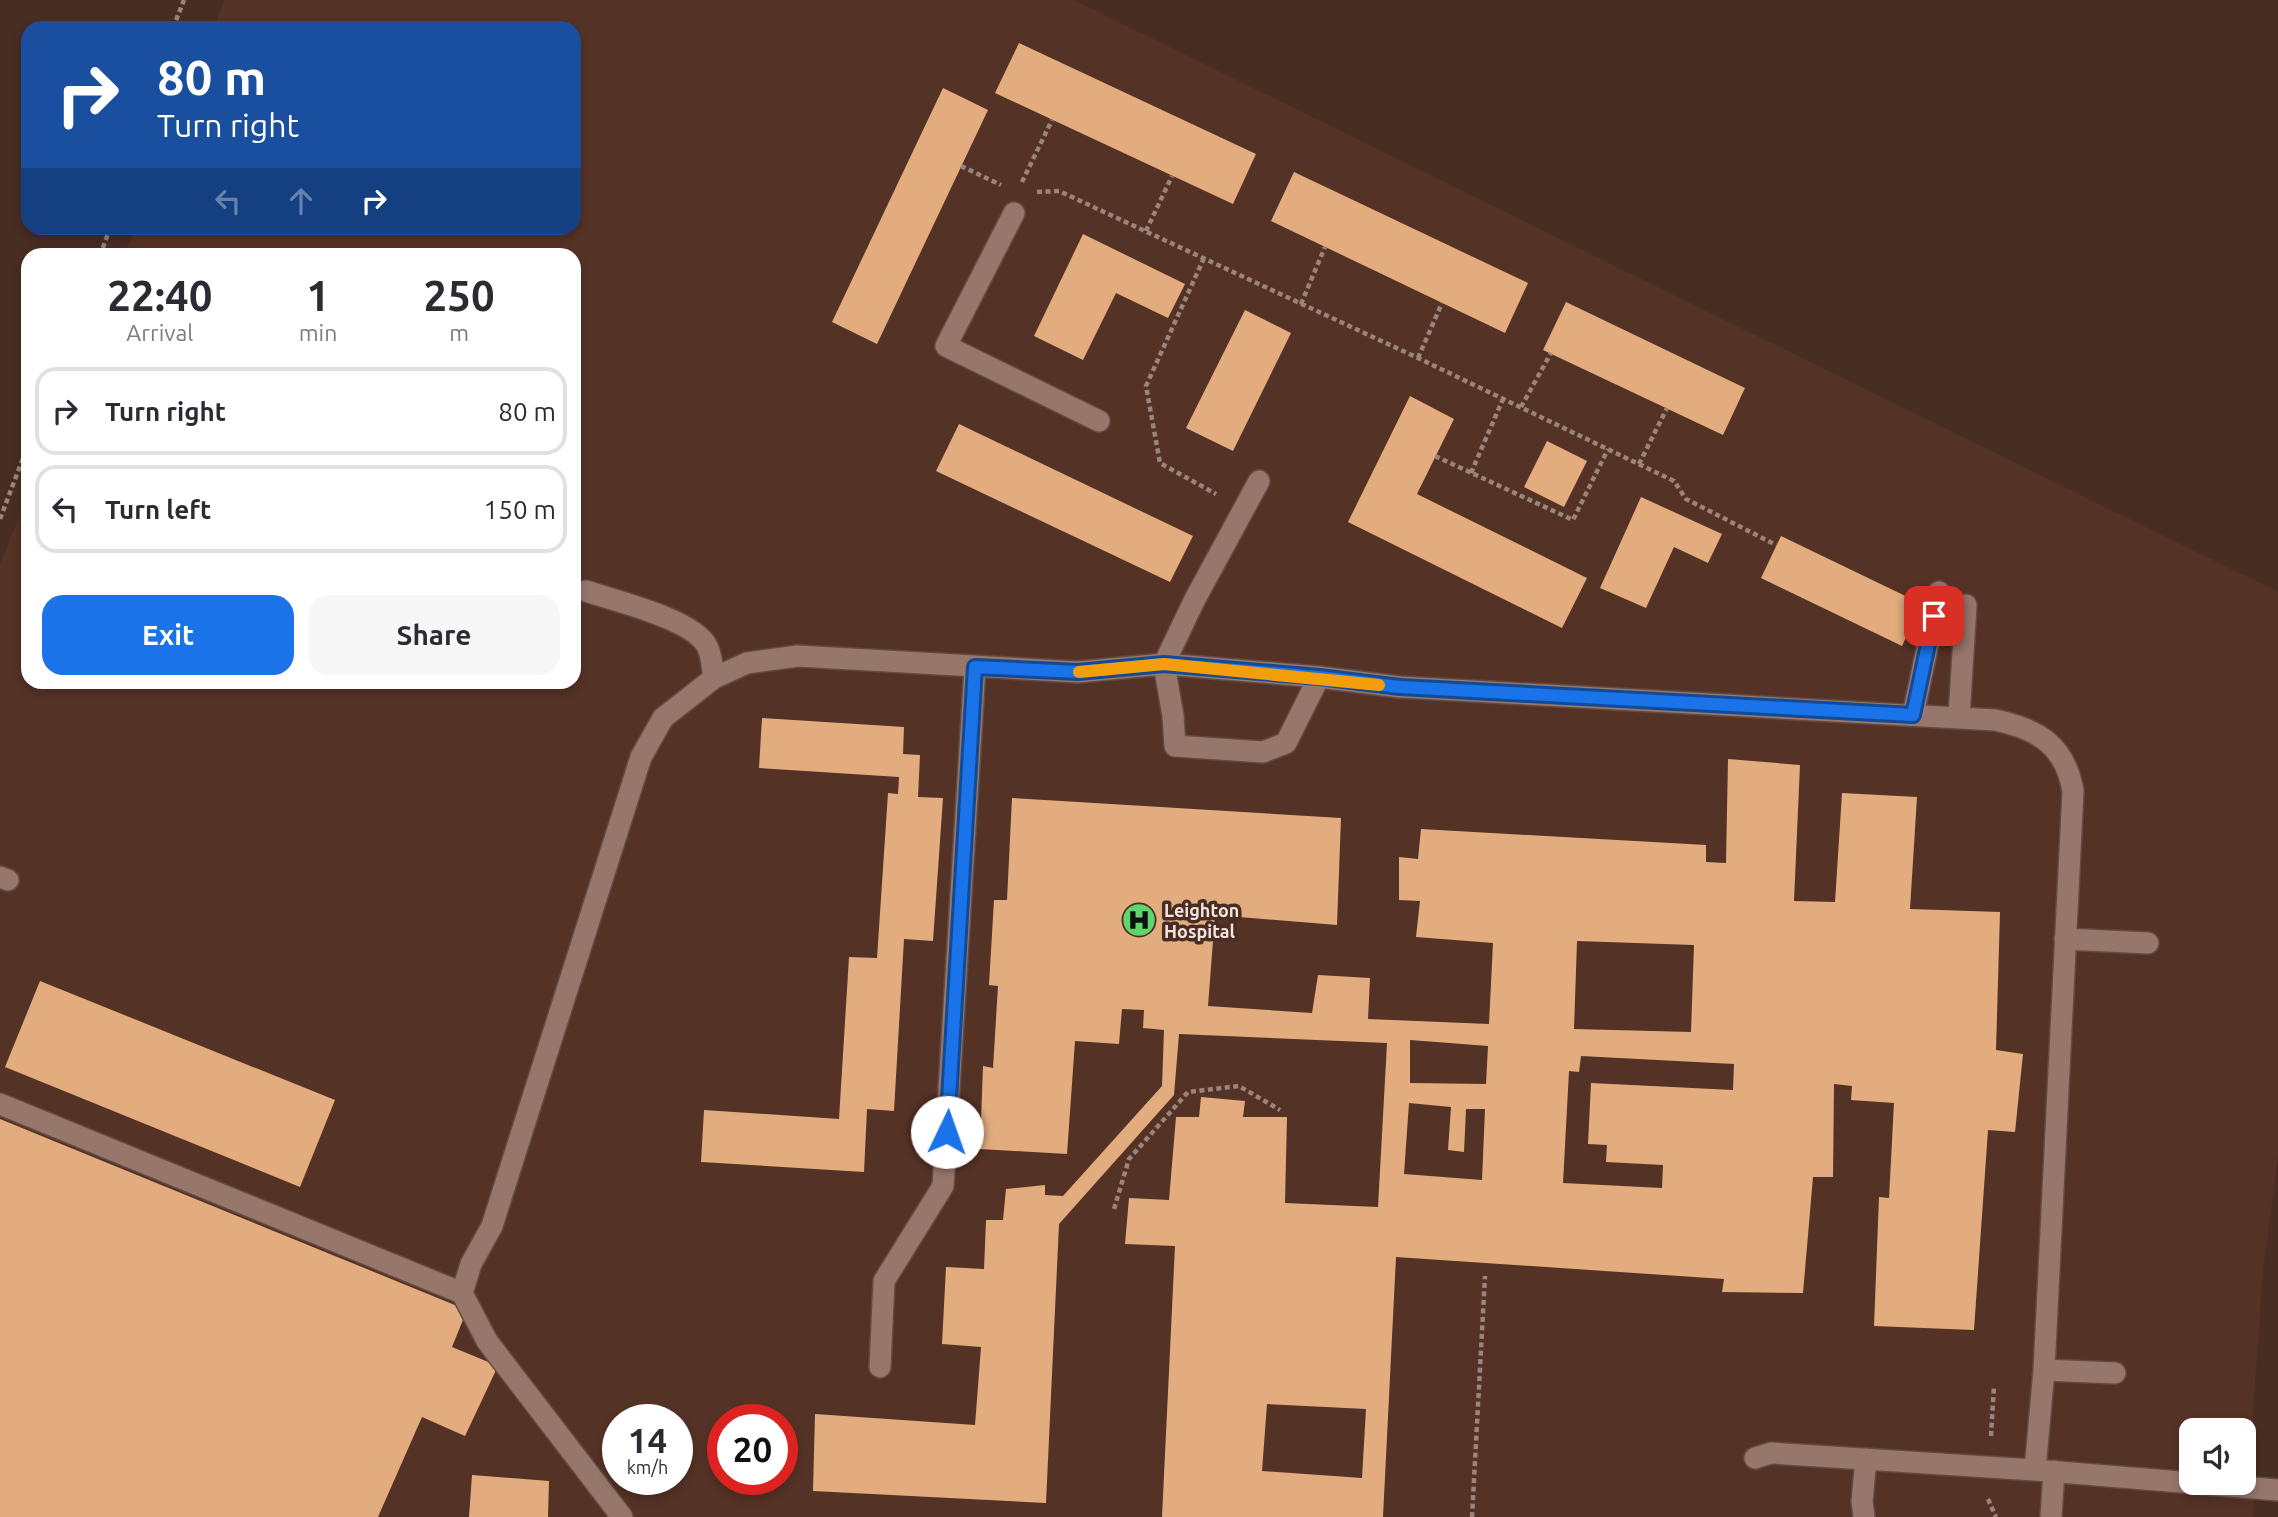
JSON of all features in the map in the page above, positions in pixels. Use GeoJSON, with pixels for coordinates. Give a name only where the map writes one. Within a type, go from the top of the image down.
{"type":"FeatureCollection","features":[{"type":"Feature","properties":{"kind":"lane"},"geometry":{"type":"LineString","coordinates":[[1014,213],[946,346],[1099,421]]}},
{"type":"Feature","properties":{"kind":"lane"},"geometry":{"type":"LineString","coordinates":[[1259,481],[1194,601],[1164,664],[1174,716],[1175,746],[1263,752],[1286,743],[1319,677]]}},
{"type":"Feature","properties":{"kind":"lane"},"geometry":{"type":"LineString","coordinates":[[586,591],[678,622],[698,635],[708,647],[714,678]]}},
{"type":"Feature","properties":{"kind":"lane"},"geometry":{"type":"LineString","coordinates":[[1913,715],[1939,592]]}},
{"type":"Feature","properties":{"kind":"lane"},"geometry":{"type":"LineString","coordinates":[[1959,717],[1966,606]]}},
{"type":"Feature","properties":{"kind":"lane"},"geometry":{"type":"LineString","coordinates":[[462,1293],[471,1264],[492,1226],[641,757],[663,718],[714,678],[747,663],[798,656],[1078,672],[1164,664],[1400,687],[1995,720],[2035,732],[2062,757],[2070,771],[2073,791],[2044,1370],[2045,1471],[2051,1517]]}},
{"type":"Feature","properties":{"kind":"lane"},"geometry":{"type":"LineString","coordinates":[[880,1367],[884,1281],[943,1186],[975,667]]}},
{"type":"Feature","properties":{"kind":"lane"},"geometry":{"type":"LineString","coordinates":[[2065,939],[2148,943]]}},
{"type":"Feature","properties":{"kind":"lane"},"geometry":{"type":"LineString","coordinates":[[0,1104],[462,1293],[486,1341],[622,1517]]}},
{"type":"Feature","properties":{"kind":"lane"},"geometry":{"type":"LineString","coordinates":[[2044,1370],[2115,1373]]}},
{"type":"Feature","properties":{"kind":"lane"},"geometry":{"type":"LineString","coordinates":[[1760,1452],[2278,1490]]}},
{"type":"Feature","properties":{"kind":"lane"},"geometry":{"type":"LineString","coordinates":[[1864,1517],[1862,1501],[1866,1459]]}},
{"type":"Feature","properties":{"kind":"path"},"geometry":{"type":"LineString","coordinates":[[176,21],[184,0]]}},
{"type":"Feature","properties":{"kind":"path"},"geometry":{"type":"LineString","coordinates":[[1019,191],[1052,120]]}},
{"type":"Feature","properties":{"kind":"path"},"geometry":{"type":"LineString","coordinates":[[961,166],[1010,190]]}},
{"type":"Feature","properties":{"kind":"path"},"geometry":{"type":"LineString","coordinates":[[1146,232],[1172,176]]}},
{"type":"Feature","properties":{"kind":"path"},"geometry":{"type":"LineString","coordinates":[[1028,192],[1059,191],[1418,358],[1674,481],[1686,499],[1776,545]]}},
{"type":"Feature","properties":{"kind":"path"},"geometry":{"type":"LineString","coordinates":[[1301,304],[1325,247]]}},
{"type":"Feature","properties":{"kind":"path"},"geometry":{"type":"LineString","coordinates":[[1204,258],[1146,386],[1160,463],[1244,510]]}},
{"type":"Feature","properties":{"kind":"path"},"geometry":{"type":"LineString","coordinates":[[1418,358],[1442,303]]}},
{"type":"Feature","properties":{"kind":"path"},"geometry":{"type":"LineString","coordinates":[[1521,407],[1551,354]]}},
{"type":"Feature","properties":{"kind":"path"},"geometry":{"type":"LineString","coordinates":[[1471,473],[1503,399]]}},
{"type":"Feature","properties":{"kind":"path"},"geometry":{"type":"LineString","coordinates":[[1639,464],[1667,408]]}},
{"type":"Feature","properties":{"kind":"path"},"geometry":{"type":"LineString","coordinates":[[1435,456],[1573,520],[1608,449]]}},
{"type":"Feature","properties":{"kind":"path"},"geometry":{"type":"LineString","coordinates":[[0,519],[21,464]]}},
{"type":"Feature","properties":{"kind":"path"},"geometry":{"type":"LineString","coordinates":[[1114,1209],[1129,1159],[1188,1092],[1239,1086],[1280,1110]]}},
{"type":"Feature","properties":{"kind":"path"},"geometry":{"type":"LineString","coordinates":[[1472,1517],[1485,1276]]}},
{"type":"Feature","properties":{"kind":"shaded area","name":"Leighton Hospital"},"geometry":{"type":"Polygon","coordinates":[[[224,0],[1074,0],[2278,592],[2278,1157],[2263,1272],[2253,1418],[2179,1418],[2179,1495],[2253,1495],[2253,1517],[0,1517],[0,564],[21,512],[21,689],[581,689],[581,248],[127,248],[133,235],[581,235],[581,21],[216,21],[224,0]]]}},
{"type":"Feature","properties":{"kind":"building"},"geometry":{"type":"Polygon","coordinates":[[[1019,43],[1256,154],[1233,204],[995,93],[1019,43]]]}},
{"type":"Feature","properties":{"kind":"building"},"geometry":{"type":"Polygon","coordinates":[[[943,88],[988,110],[877,344],[832,322],[943,88]]]}},
{"type":"Feature","properties":{"kind":"building"},"geometry":{"type":"Polygon","coordinates":[[[1294,172],[1528,283],[1505,333],[1271,221],[1294,172]]]}},
{"type":"Feature","properties":{"kind":"building"},"geometry":{"type":"Polygon","coordinates":[[[1083,234],[1185,284],[1168,318],[1116,293],[1083,360],[1034,336],[1083,234]]]}},
{"type":"Feature","properties":{"kind":"building"},"geometry":{"type":"Polygon","coordinates":[[[1566,302],[1745,388],[1723,435],[1543,350],[1566,302]]]}},
{"type":"Feature","properties":{"kind":"building"},"geometry":{"type":"Polygon","coordinates":[[[1245,310],[1291,333],[1233,451],[1186,428],[1245,310]]]}},
{"type":"Feature","properties":{"kind":"building"},"geometry":{"type":"Polygon","coordinates":[[[1410,396],[1454,419],[1417,494],[1587,578],[1562,628],[1348,522],[1410,396]]]}},
{"type":"Feature","properties":{"kind":"building"},"geometry":{"type":"Polygon","coordinates":[[[959,424],[1193,536],[1170,582],[936,471],[959,424]]]}},
{"type":"Feature","properties":{"kind":"building"},"geometry":{"type":"Polygon","coordinates":[[[1547,441],[1587,461],[1564,507],[1524,487],[1547,441]]]}},
{"type":"Feature","properties":{"kind":"building"},"geometry":{"type":"Polygon","coordinates":[[[1641,497],[1722,534],[1708,563],[1674,547],[1646,608],[1600,588],[1641,497]]]}},
{"type":"Feature","properties":{"kind":"building"},"geometry":{"type":"Polygon","coordinates":[[[1781,536],[1922,604],[1902,646],[1761,578],[1781,536]]]}},
{"type":"Feature","properties":{"kind":"building"},"geometry":{"type":"Polygon","coordinates":[[[762,718],[904,727],[903,754],[920,755],[918,797],[943,798],[933,941],[904,939],[894,1111],[867,1109],[864,1172],[701,1162],[704,1110],[839,1119],[849,957],[877,958],[888,793],[898,794],[899,777],[759,768],[762,718]]]}},
{"type":"Feature","properties":{"kind":"building"},"geometry":{"type":"Polygon","coordinates":[[[1728,759],[1800,765],[1794,901],[1835,902],[1842,793],[1917,797],[1910,909],[2000,912],[1996,1050],[2023,1054],[2015,1132],[1988,1130],[1974,1330],[1874,1326],[1879,1197],[1889,1198],[1894,1103],[1851,1100],[1852,1086],[1834,1084],[1833,1177],[1813,1177],[1803,1293],[1722,1292],[1724,1279],[1396,1257],[1383,1517],[1162,1517],[1175,1246],[1125,1244],[1129,1198],[1169,1200],[1176,1117],[1199,1117],[1201,1097],[1245,1101],[1243,1117],[1287,1117],[1285,1203],[1378,1207],[1387,1043],[1179,1034],[1174,1095],[1059,1224],[1046,1503],[813,1491],[815,1414],[975,1425],[981,1347],[942,1344],[946,1267],[984,1269],[986,1220],[1003,1220],[1006,1189],[1045,1185],[1045,1195],[1063,1196],[1162,1086],[1164,1030],[1143,1028],[1144,1010],[1122,1009],[1119,1044],[1075,1041],[1067,1154],[980,1149],[983,1066],[993,1068],[998,986],[989,985],[994,900],[1007,900],[1012,798],[1341,818],[1337,925],[1215,915],[1208,1006],[1312,1013],[1318,975],[1370,978],[1368,1019],[1489,1024],[1493,943],[1416,937],[1420,901],[1399,900],[1399,857],[1418,859],[1421,829],[1706,845],[1706,862],[1726,863],[1728,759]],[[1577,941],[1574,1029],[1691,1032],[1694,945],[1577,941]],[[1410,1040],[1410,1083],[1486,1084],[1488,1046],[1410,1040]],[[1581,1056],[1579,1072],[1569,1071],[1563,1183],[1662,1188],[1663,1165],[1606,1162],[1607,1145],[1588,1144],[1591,1083],[1733,1090],[1734,1064],[1581,1056]],[[1409,1103],[1404,1174],[1482,1180],[1485,1109],[1466,1109],[1464,1152],[1448,1150],[1451,1107],[1409,1103]],[[1267,1404],[1262,1471],[1362,1478],[1366,1409],[1267,1404]]]}},
{"type":"Feature","properties":{"kind":"building"},"geometry":{"type":"Polygon","coordinates":[[[40,981],[335,1100],[300,1187],[5,1067],[40,981]]]}},
{"type":"Feature","properties":{"kind":"building"},"geometry":{"type":"Polygon","coordinates":[[[0,1119],[467,1310],[452,1347],[498,1366],[465,1436],[422,1417],[378,1517],[0,1517],[0,1119]]]}},
{"type":"Feature","properties":{"kind":"building"},"geometry":{"type":"Polygon","coordinates":[[[472,1475],[549,1481],[548,1517],[469,1517],[472,1475]]]}},
{"type":"Feature","properties":{"kind":"slow traffic"},"geometry":{"type":"LineString","coordinates":[[1079,672],[1164,664],[1319,677],[1379,685]]}},
{"type":"Feature","properties":{"kind":"place","name":"Leighton Hospital"},"geometry":{"type":"Point","coordinates":[1139,920]}},
{"type":"Feature","properties":{"kind":"route"},"geometry":{"type":"LineString","coordinates":[[947,1132],[975,667],[1078,672],[1164,664],[1400,687],[1913,715],[1934,616]]}}]}
